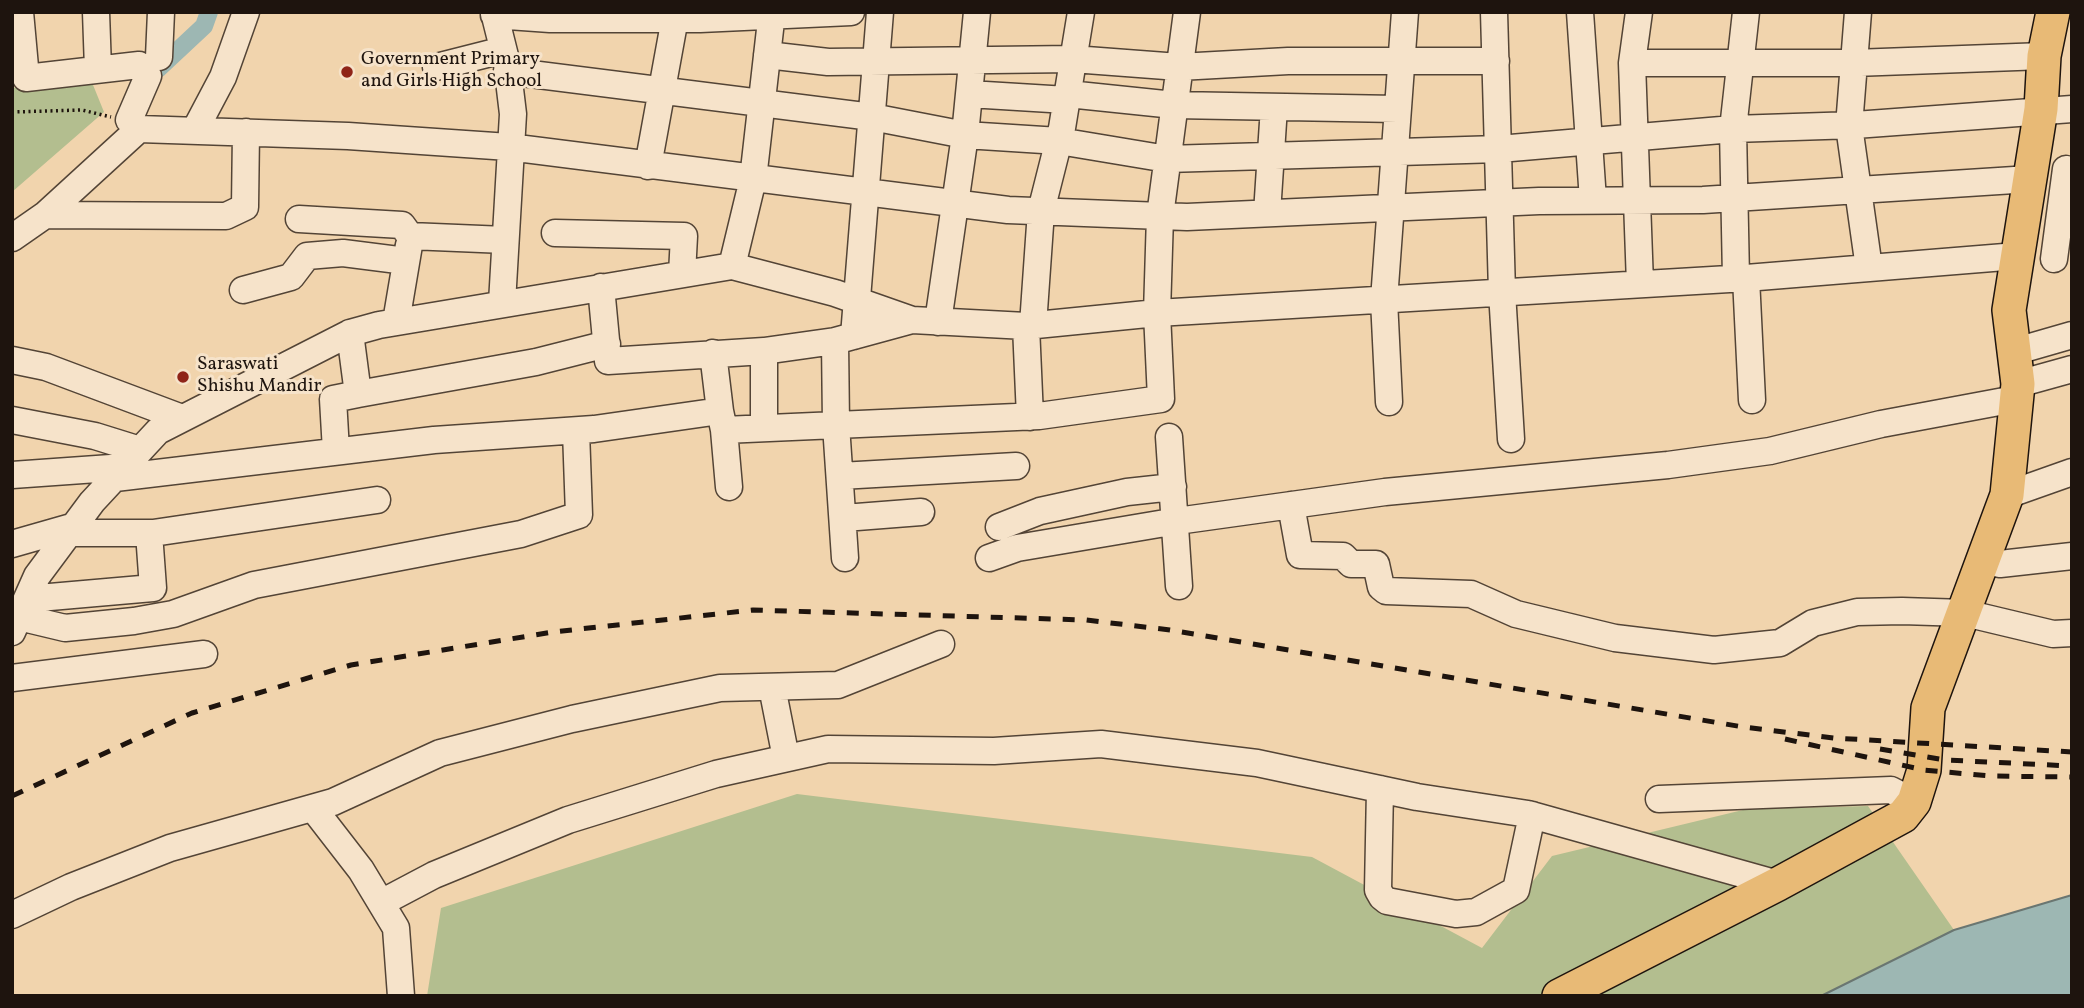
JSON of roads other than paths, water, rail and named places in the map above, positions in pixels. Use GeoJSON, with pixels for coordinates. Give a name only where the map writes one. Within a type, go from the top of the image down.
{"type":"FeatureCollection","features":[{"type":"Feature","properties":{"kind":"main road"},"geometry":{"type":"LineString","coordinates":[[1559,996],[1778,884],[1903,816],[1914,802],[1924,770],[1928,708],[2007,495],[2015,436],[2017,392],[2010,310],[2031,173],[2057,109],[2044,55],[2053,12]]}},
{"type":"Feature","properties":{"kind":"street"},"geometry":{"type":"LineString","coordinates":[[96,12],[98,69]]}},
{"type":"Feature","properties":{"kind":"street"},"geometry":{"type":"LineString","coordinates":[[159,57],[161,12]]}},
{"type":"Feature","properties":{"kind":"street"},"geometry":{"type":"LineString","coordinates":[[194,130],[223,77],[246,12]]}},
{"type":"Feature","properties":{"kind":"street"},"geometry":{"type":"LineString","coordinates":[[502,303],[513,114],[505,60],[494,13],[675,18],[851,12]]}},
{"type":"Feature","properties":{"kind":"street"},"geometry":{"type":"LineString","coordinates":[[845,558],[836,425],[844,339],[855,300],[880,12]]}},
{"type":"Feature","properties":{"kind":"street"},"geometry":{"type":"LineString","coordinates":[[938,322],[953,203],[965,135],[977,12]]}},
{"type":"Feature","properties":{"kind":"street"},"geometry":{"type":"LineString","coordinates":[[1030,417],[1029,325],[1041,211],[1059,141],[1080,12]]}},
{"type":"Feature","properties":{"kind":"street"},"geometry":{"type":"LineString","coordinates":[[12,475],[337,452],[435,440],[722,421],[764,426],[1030,417],[1161,399],[1157,313],[1160,216],[1187,12]]}},
{"type":"Feature","properties":{"kind":"street"},"geometry":{"type":"LineString","coordinates":[[1389,402],[1384,300],[1388,208],[1407,12],[1394,12]]}},
{"type":"Feature","properties":{"kind":"street"},"geometry":{"type":"LineString","coordinates":[[1494,12],[1502,292],[1511,439]]}},
{"type":"Feature","properties":{"kind":"street"},"geometry":{"type":"LineString","coordinates":[[1580,12],[1593,200]]}},
{"type":"Feature","properties":{"kind":"street"},"geometry":{"type":"LineString","coordinates":[[1639,12],[1632,63],[1640,284]]}},
{"type":"Feature","properties":{"kind":"street"},"geometry":{"type":"LineString","coordinates":[[1746,12],[1733,129],[1732,198],[1752,400]]}},
{"type":"Feature","properties":{"kind":"street"},"geometry":{"type":"LineString","coordinates":[[1858,12],[1849,126],[1868,268]]}},
{"type":"Feature","properties":{"kind":"street"},"geometry":{"type":"LineString","coordinates":[[732,266],[752,179],[763,105],[771,15]]}},
{"type":"Feature","properties":{"kind":"street"},"geometry":{"type":"LineString","coordinates":[[648,166],[675,18]]}},
{"type":"Feature","properties":{"kind":"street"},"geometry":{"type":"LineString","coordinates":[[12,238],[45,215],[134,125],[148,76],[139,65],[26,78],[18,24]]}},
{"type":"Feature","properties":{"kind":"street"},"geometry":{"type":"LineString","coordinates":[[767,55],[828,62],[972,58],[1073,59],[1179,67],[1288,61],[1496,61]]}},
{"type":"Feature","properties":{"kind":"street"},"geometry":{"type":"LineString","coordinates":[[1632,63],[1854,63],[2044,55]]}},
{"type":"Feature","properties":{"kind":"street"},"geometry":{"type":"LineString","coordinates":[[436,67],[505,60],[660,92],[872,117],[965,135],[1059,141],[1167,159],[1394,150],[1499,149],[1733,129],[1849,126],[2057,109]]}},
{"type":"Feature","properties":{"kind":"street"},"geometry":{"type":"LineString","coordinates":[[969,94],[1067,97],[1174,105],[1397,109]]}},
{"type":"Feature","properties":{"kind":"street"},"geometry":{"type":"LineString","coordinates":[[1267,213],[1274,107]]}},
{"type":"Feature","properties":{"kind":"street"},"geometry":{"type":"LineString","coordinates":[[134,125],[509,147],[953,203],[1041,211],[1160,216],[1593,200],[1732,198],[2069,169],[2054,259]]}},
{"type":"Feature","properties":{"kind":"street"},"geometry":{"type":"LineString","coordinates":[[45,215],[226,216],[245,207],[246,132]]}},
{"type":"Feature","properties":{"kind":"street"},"geometry":{"type":"LineString","coordinates":[[299,219],[402,225],[408,248],[396,322]]}},
{"type":"Feature","properties":{"kind":"street"},"geometry":{"type":"LineString","coordinates":[[555,233],[684,236],[682,274]]}},
{"type":"Feature","properties":{"kind":"street"},"geometry":{"type":"LineString","coordinates":[[243,289],[291,277],[307,256],[505,240]]}},
{"type":"Feature","properties":{"kind":"street"},"geometry":{"type":"LineString","coordinates":[[19,616],[37,576],[72,529],[158,431],[350,333],[396,322],[732,266],[855,300],[912,320],[1029,325],[1157,313],[1741,278],[2017,256]]}},
{"type":"Feature","properties":{"kind":"street"},"geometry":{"type":"LineString","coordinates":[[601,288],[608,361],[764,351],[844,339],[912,320]]}},
{"type":"Feature","properties":{"kind":"street"},"geometry":{"type":"LineString","coordinates":[[350,333],[358,394]]}},
{"type":"Feature","properties":{"kind":"street"},"geometry":{"type":"LineString","coordinates":[[2013,352],[2072,335]]}},
{"type":"Feature","properties":{"kind":"street"},"geometry":{"type":"LineString","coordinates":[[337,452],[333,398],[536,362],[607,344]]}},
{"type":"Feature","properties":{"kind":"street"},"geometry":{"type":"LineString","coordinates":[[764,351],[764,426]]}},
{"type":"Feature","properties":{"kind":"street"},"geometry":{"type":"LineString","coordinates":[[713,353],[729,487]]}},
{"type":"Feature","properties":{"kind":"street"},"geometry":{"type":"LineString","coordinates":[[12,360],[46,367],[182,418]]}},
{"type":"Feature","properties":{"kind":"street"},"geometry":{"type":"LineString","coordinates":[[989,558],[1017,548],[1177,521],[1385,492],[1668,465],[1770,451],[2017,392],[2072,369]]}},
{"type":"Feature","properties":{"kind":"street"},"geometry":{"type":"LineString","coordinates":[[12,420],[95,436],[127,465]]}},
{"type":"Feature","properties":{"kind":"street"},"geometry":{"type":"LineString","coordinates":[[19,616],[65,628],[134,621],[173,614],[254,585],[521,534],[556,523],[579,515],[576,431]]}},
{"type":"Feature","properties":{"kind":"street"},"geometry":{"type":"LineString","coordinates":[[1169,437],[1180,586]]}},
{"type":"Feature","properties":{"kind":"street"},"geometry":{"type":"LineString","coordinates":[[840,475],[1016,466]]}},
{"type":"Feature","properties":{"kind":"street"},"geometry":{"type":"LineString","coordinates":[[2007,495],[2072,472]]}},
{"type":"Feature","properties":{"kind":"street"},"geometry":{"type":"LineString","coordinates":[[999,527],[1040,511],[1127,492],[1173,487]]}},
{"type":"Feature","properties":{"kind":"street"},"geometry":{"type":"LineString","coordinates":[[12,544],[72,529],[149,533],[377,500]]}},
{"type":"Feature","properties":{"kind":"street"},"geometry":{"type":"LineString","coordinates":[[1291,505],[1300,555],[1343,555],[1351,564],[1376,564],[1381,587],[1386,591],[1471,594],[1516,614],[1615,638],[1714,650],[1780,643],[1814,623],[1857,612],[1965,613],[2053,634],[2072,634]]}},
{"type":"Feature","properties":{"kind":"street"},"geometry":{"type":"LineString","coordinates":[[844,518],[921,512]]}},
{"type":"Feature","properties":{"kind":"street"},"geometry":{"type":"LineString","coordinates":[[19,616],[153,588],[149,533]]}},
{"type":"Feature","properties":{"kind":"street"},"geometry":{"type":"LineString","coordinates":[[1981,560],[2000,564],[2072,556]]}},
{"type":"Feature","properties":{"kind":"street"},"geometry":{"type":"LineString","coordinates":[[12,915],[71,887],[170,848],[334,802],[454,750],[572,719],[720,688],[838,685],[941,643]]}},
{"type":"Feature","properties":{"kind":"street"},"geometry":{"type":"LineString","coordinates":[[12,678],[204,654]]}},
{"type":"Feature","properties":{"kind":"street"},"geometry":{"type":"LineString","coordinates":[[772,687],[786,758]]}},
{"type":"Feature","properties":{"kind":"street"},"geometry":{"type":"LineString","coordinates":[[381,903],[434,875],[568,820],[716,774],[828,748],[994,751],[1101,744],[1257,763],[1380,789],[1532,815],[1778,884]]}},
{"type":"Feature","properties":{"kind":"street"},"geometry":{"type":"LineString","coordinates":[[1380,789],[1378,890],[1387,901],[1433,909],[1465,914],[1476,912],[1513,894],[1518,886],[1532,815]]}},
{"type":"Feature","properties":{"kind":"street"},"geometry":{"type":"LineString","coordinates":[[1659,799],[1891,790],[1914,802]]}},
{"type":"Feature","properties":{"kind":"street"},"geometry":{"type":"LineString","coordinates":[[313,808],[362,870],[396,928],[401,996]]}},
{"type":"Feature","properties":{"kind":"water"},"geometry":{"type":"Polygon","coordinates":[[[2072,895],[2072,996],[1821,996],[1954,930],[2072,895]]]}},
{"type":"Feature","properties":{"kind":"waterway"},"geometry":{"type":"LineString","coordinates":[[158,69],[204,26],[209,12]]}},
{"type":"Feature","properties":{"kind":"railway"},"geometry":{"type":"LineString","coordinates":[[12,796],[192,713],[351,665],[553,632],[753,610],[1086,620],[1170,630],[1743,727],[1834,738],[2072,752]]}},
{"type":"Feature","properties":{"kind":"railway"},"geometry":{"type":"LineString","coordinates":[[1785,739],[1924,770],[1990,776],[2072,777]]}},
{"type":"Feature","properties":{"kind":"railway"},"geometry":{"type":"LineString","coordinates":[[1880,749],[1945,760],[2072,766]]}},
{"type":"Feature","properties":{"kind":"place","name":"Government Primary and Girls High School"},"geometry":{"type":"Point","coordinates":[347,72]}},
{"type":"Feature","properties":{"kind":"place","name":"Saraswati Shishu Mandir"},"geometry":{"type":"Point","coordinates":[183,377]}}]}
